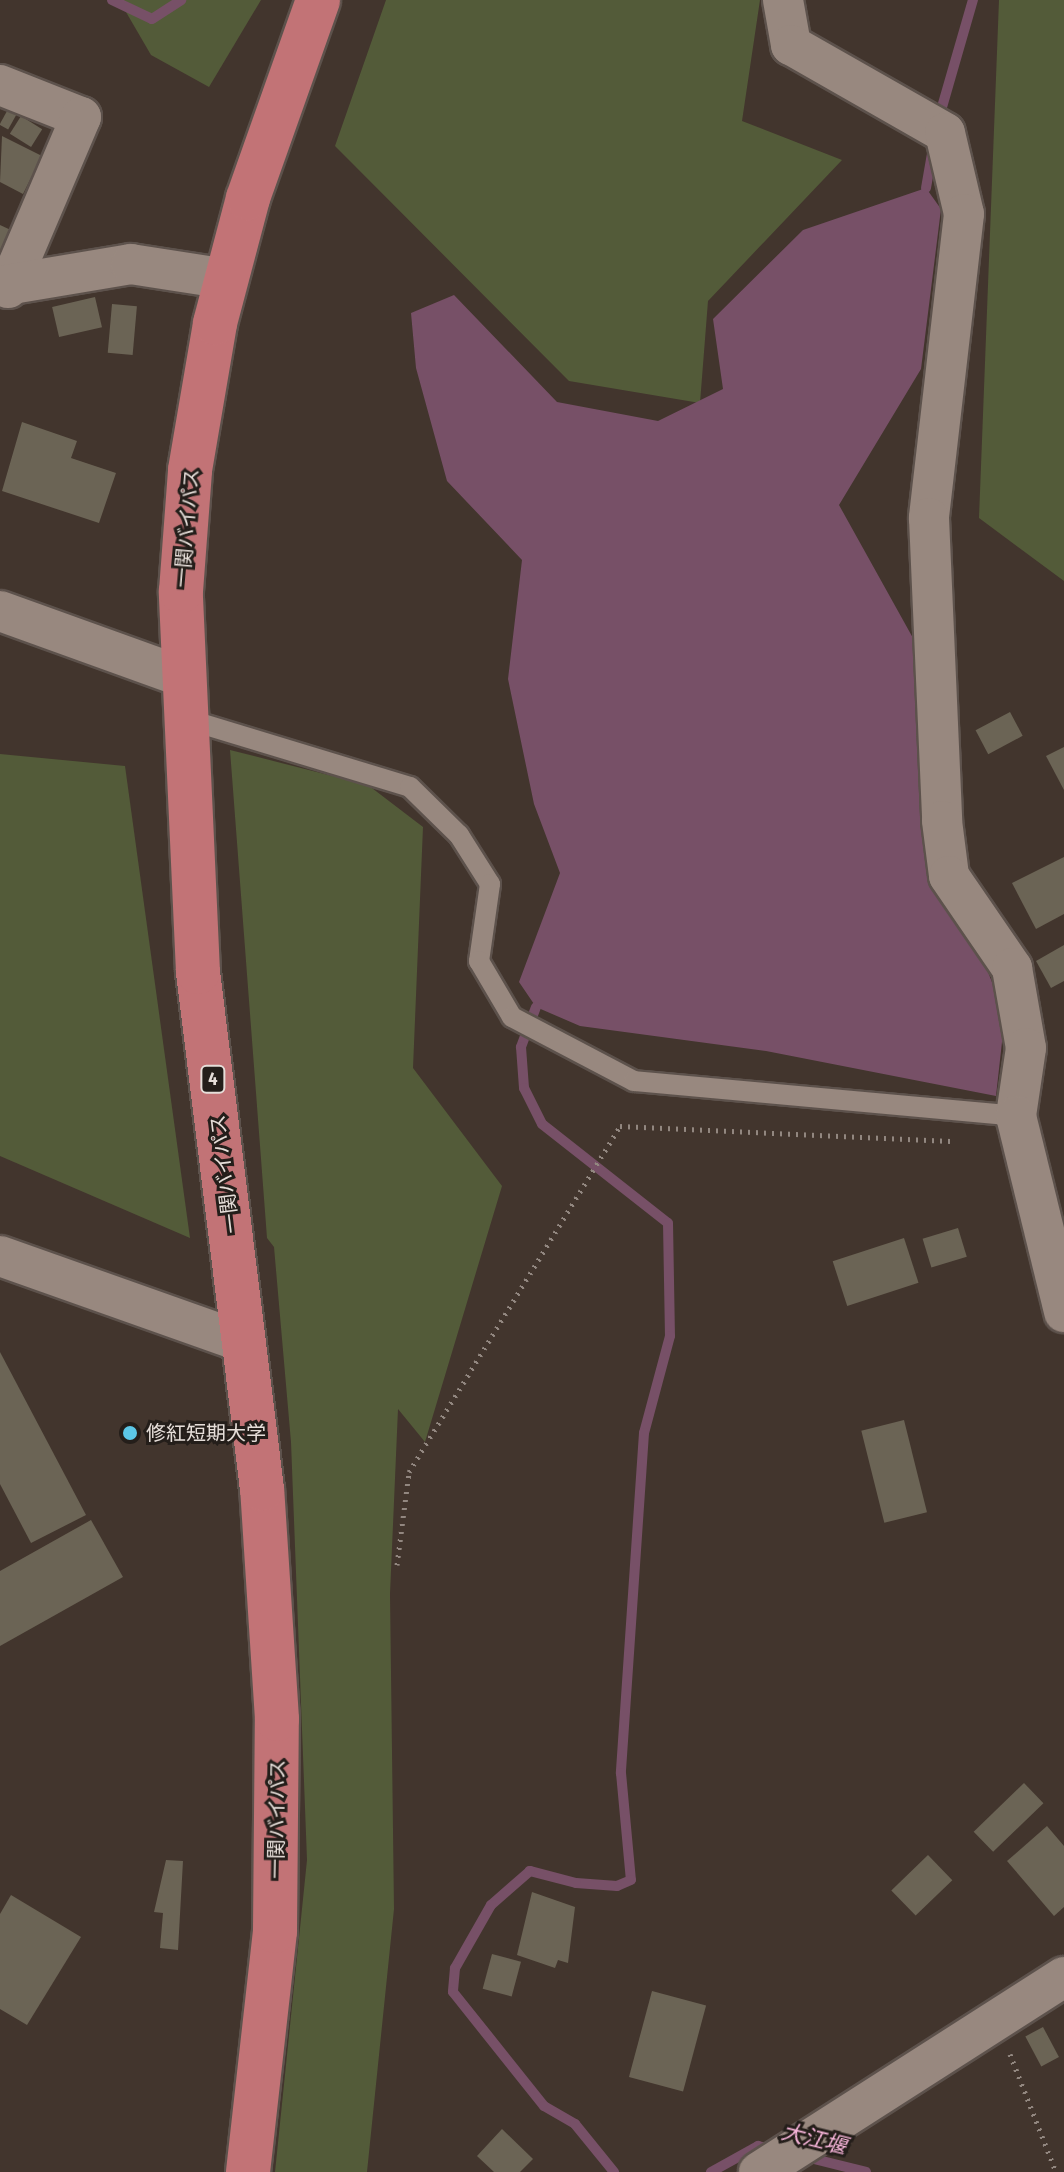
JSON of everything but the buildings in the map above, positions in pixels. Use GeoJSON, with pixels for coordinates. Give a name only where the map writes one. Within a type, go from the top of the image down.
{"type":"FeatureCollection","features":[{"type":"Feature","properties":{"kind":"highway","name":"一関バイパス"},"geometry":{"type":"LineString","coordinates":[[248,2172],[270,2006],[278,1805],[272,1602],[198,972],[183,697],[190,470],[227,279],[318,0]]}},
{"type":"Feature","properties":{"kind":"street"},"geometry":{"type":"LineString","coordinates":[[783,0],[791,45],[945,133],[964,214],[929,518],[942,821],[949,876],[1012,968],[1026,1048],[1016,1116],[1064,1312]]}},
{"type":"Feature","properties":{"kind":"street"},"geometry":{"type":"LineString","coordinates":[[0,85],[81,117],[6,287]]}},
{"type":"Feature","properties":{"kind":"street"},"geometry":{"type":"LineString","coordinates":[[6,287],[131,264],[227,279]]}},
{"type":"Feature","properties":{"kind":"street"},"geometry":{"type":"LineString","coordinates":[[0,611],[183,697]]}},
{"type":"Feature","properties":{"kind":"street"},"geometry":{"type":"LineString","coordinates":[[0,1256],[243,1342]]}},
{"type":"Feature","properties":{"kind":"street"},"geometry":{"type":"LineString","coordinates":[[759,2172],[1064,1977]]}},
{"type":"Feature","properties":{"kind":"lane"},"geometry":{"type":"LineString","coordinates":[[183,697],[410,787],[459,835],[490,884],[479,961],[512,1017],[634,1081],[1016,1116]]}},
{"type":"Feature","properties":{"kind":"path"},"geometry":{"type":"LineString","coordinates":[[397,1565],[409,1472],[620,1126],[966,1141]]}},
{"type":"Feature","properties":{"kind":"path"},"geometry":{"type":"LineString","coordinates":[[1004,2017],[1014,2079],[1056,2172]]}},
{"type":"Feature","properties":{"kind":"green space"},"geometry":{"type":"Polygon","coordinates":[[[119,0],[261,0],[209,87],[151,55],[119,0]]]}},
{"type":"Feature","properties":{"kind":"green space"},"geometry":{"type":"Polygon","coordinates":[[[386,0],[760,0],[742,121],[842,160],[708,301],[700,403],[569,381],[335,146],[386,0]]]}},
{"type":"Feature","properties":{"kind":"green space"},"geometry":{"type":"Polygon","coordinates":[[[999,0],[1064,0],[1064,581],[979,518],[999,0]]]}},
{"type":"Feature","properties":{"kind":"green space"},"geometry":{"type":"Polygon","coordinates":[[[230,750],[368,785],[423,827],[413,1068],[502,1186],[425,1442],[398,1409],[390,1594],[394,1909],[367,2172],[275,2172],[307,1860],[291,1442],[274,1247],[267,1238],[230,750]]]}},
{"type":"Feature","properties":{"kind":"green space"},"geometry":{"type":"Polygon","coordinates":[[[0,754],[125,766],[190,1238],[0,1156],[0,754]]]}},
{"type":"Feature","properties":{"kind":"shaded area"},"geometry":{"type":"Polygon","coordinates":[[[926,188],[941,209],[921,369],[839,505],[928,665],[930,875],[986,967],[1005,1015],[996,1096],[766,1051],[580,1026],[536,1007],[519,982],[560,873],[534,804],[508,679],[522,560],[447,481],[416,368],[411,313],[454,295],[557,402],[658,421],[723,389],[713,319],[803,230],[926,188]]]}},
{"type":"Feature","properties":{"kind":"waterway"},"geometry":{"type":"LineString","coordinates":[[112,0],[152,19],[181,0]]}},
{"type":"Feature","properties":{"kind":"waterway"},"geometry":{"type":"LineString","coordinates":[[938,121],[973,0]]}},
{"type":"Feature","properties":{"kind":"waterway"},"geometry":{"type":"LineString","coordinates":[[926,188],[933,148]]}},
{"type":"Feature","properties":{"kind":"waterway"},"geometry":{"type":"LineString","coordinates":[[536,1007],[521,1047],[524,1088],[542,1124],[668,1223],[670,1336],[644,1433],[621,1773],[631,1880],[617,1886],[576,1883],[530,1871],[491,1905],[455,1968],[453,1992],[544,2106],[575,2124],[614,2172]]}},
{"type":"Feature","properties":{"kind":"waterway","name":"大江堰"},"geometry":{"type":"LineString","coordinates":[[711,2172],[758,2146],[775,2150]]}},
{"type":"Feature","properties":{"kind":"waterway","name":"大江堰"},"geometry":{"type":"LineString","coordinates":[[802,2156],[866,2172]]}},
{"type":"Feature","properties":{"kind":"place","name":"修紅短期大学"},"geometry":{"type":"Point","coordinates":[130,1433]}}]}
